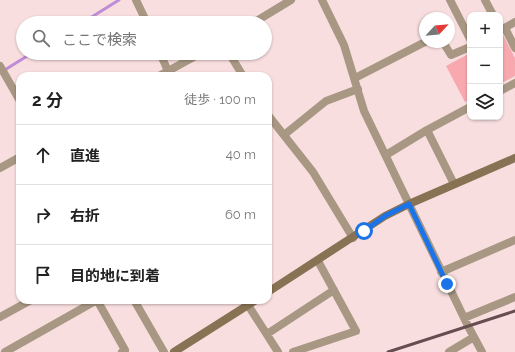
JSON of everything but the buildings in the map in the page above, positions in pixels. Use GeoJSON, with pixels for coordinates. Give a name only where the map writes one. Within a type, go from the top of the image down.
{"type":"FeatureCollection","features":[{"type":"Feature","properties":{"kind":"main road"},"geometry":{"type":"LineString","coordinates":[[272,289],[385,216],[515,158]]}},
{"type":"Feature","properties":{"kind":"main road"},"geometry":{"type":"LineString","coordinates":[[174,352],[248,305]]}},
{"type":"Feature","properties":{"kind":"street"},"geometry":{"type":"LineString","coordinates":[[136,0],[144,16]]}},
{"type":"Feature","properties":{"kind":"street"},"geometry":{"type":"LineString","coordinates":[[265,16],[291,0]]}},
{"type":"Feature","properties":{"kind":"street"},"geometry":{"type":"LineString","coordinates":[[322,0],[344,44],[364,111],[464,318],[482,352]]}},
{"type":"Feature","properties":{"kind":"street"},"geometry":{"type":"LineString","coordinates":[[450,0],[467,33]]}},
{"type":"Feature","properties":{"kind":"street"},"geometry":{"type":"LineString","coordinates":[[485,0],[492,12]]}},
{"type":"Feature","properties":{"kind":"street"},"geometry":{"type":"LineString","coordinates":[[503,28],[515,22]]}},
{"type":"Feature","properties":{"kind":"street"},"geometry":{"type":"LineString","coordinates":[[503,30],[515,48]]}},
{"type":"Feature","properties":{"kind":"street"},"geometry":{"type":"LineString","coordinates":[[355,78],[419,45]]}},
{"type":"Feature","properties":{"kind":"street"},"geometry":{"type":"LineString","coordinates":[[446,48],[451,56],[468,48]]}},
{"type":"Feature","properties":{"kind":"street"},"geometry":{"type":"LineString","coordinates":[[163,60],[168,71],[188,60]]}},
{"type":"Feature","properties":{"kind":"street"},"geometry":{"type":"LineString","coordinates":[[233,60],[240,72]]}},
{"type":"Feature","properties":{"kind":"street"},"geometry":{"type":"LineString","coordinates":[[2,69],[16,94]]}},
{"type":"Feature","properties":{"kind":"street"},"geometry":{"type":"LineString","coordinates":[[503,89],[515,83]]}},
{"type":"Feature","properties":{"kind":"street"},"geometry":{"type":"LineString","coordinates":[[284,135],[326,101],[358,88]]}},
{"type":"Feature","properties":{"kind":"street"},"geometry":{"type":"LineString","coordinates":[[386,155],[427,130],[467,109]]}},
{"type":"Feature","properties":{"kind":"street"},"geometry":{"type":"LineString","coordinates":[[272,120],[314,172],[353,238]]}},
{"type":"Feature","properties":{"kind":"street"},"geometry":{"type":"LineString","coordinates":[[427,130],[454,184]]}},
{"type":"Feature","properties":{"kind":"street"},"geometry":{"type":"LineString","coordinates":[[0,168],[16,159]]}},
{"type":"Feature","properties":{"kind":"street"},"geometry":{"type":"LineString","coordinates":[[442,272],[515,240]]}},
{"type":"Feature","properties":{"kind":"street"},"geometry":{"type":"LineString","coordinates":[[293,352],[356,331],[318,260]]}},
{"type":"Feature","properties":{"kind":"street"},"geometry":{"type":"LineString","coordinates":[[266,334],[334,290]]}},
{"type":"Feature","properties":{"kind":"street"},"geometry":{"type":"LineString","coordinates":[[464,318],[515,297]]}},
{"type":"Feature","properties":{"kind":"street"},"geometry":{"type":"LineString","coordinates":[[0,317],[24,304]]}},
{"type":"Feature","properties":{"kind":"street"},"geometry":{"type":"LineString","coordinates":[[6,352],[90,304]]}},
{"type":"Feature","properties":{"kind":"street"},"geometry":{"type":"LineString","coordinates":[[99,304],[125,350],[122,352]]}},
{"type":"Feature","properties":{"kind":"street"},"geometry":{"type":"LineString","coordinates":[[136,304],[164,352]]}},
{"type":"Feature","properties":{"kind":"street"},"geometry":{"type":"LineString","coordinates":[[248,305],[278,352]]}},
{"type":"Feature","properties":{"kind":"street"},"geometry":{"type":"LineString","coordinates":[[449,352],[474,337]]}},
{"type":"Feature","properties":{"kind":"shaded area"},"geometry":{"type":"Polygon","coordinates":[[[503,35],[515,58],[515,76],[503,82],[503,35]]]}},
{"type":"Feature","properties":{"kind":"shaded area"},"geometry":{"type":"Polygon","coordinates":[[[467,55],[467,101],[465,102],[446,66],[467,55]]]}},
{"type":"Feature","properties":{"kind":"waterway"},"geometry":{"type":"LineString","coordinates":[[93,16],[119,0]]}},
{"type":"Feature","properties":{"kind":"waterway"},"geometry":{"type":"LineString","coordinates":[[3,71],[21,60]]}},
{"type":"Feature","properties":{"kind":"railway"},"geometry":{"type":"LineString","coordinates":[[388,352],[515,311]]}},
{"type":"Feature","properties":{"kind":"route"},"geometry":{"type":"LineString","coordinates":[[364,231],[385,216],[409,204],[447,284]]}}]}
